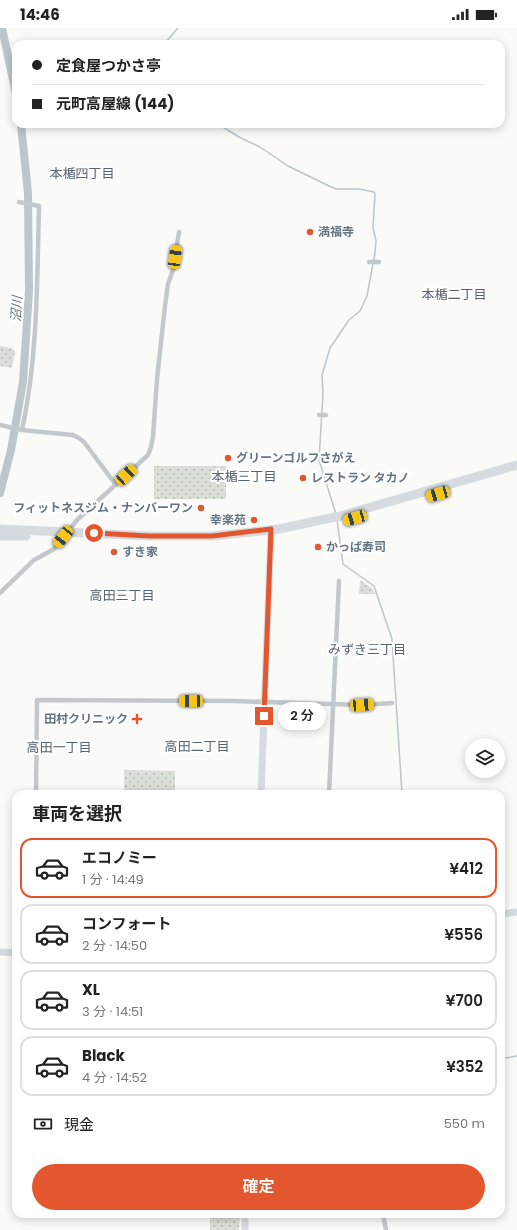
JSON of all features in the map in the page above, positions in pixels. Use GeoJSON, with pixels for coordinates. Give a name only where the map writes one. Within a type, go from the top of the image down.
{"type":"FeatureCollection","features":[{"type":"Feature","properties":{"kind":"highway"},"geometry":{"type":"LineString","coordinates":[[337,520],[517,465]]}},
{"type":"Feature","properties":{"kind":"highway"},"geometry":{"type":"LineString","coordinates":[[0,529],[65,534],[213,541],[337,520],[517,472]]}},
{"type":"Feature","properties":{"kind":"highway"},"geometry":{"type":"LineString","coordinates":[[0,536],[65,534]]}},
{"type":"Feature","properties":{"kind":"main road"},"geometry":{"type":"LineString","coordinates":[[261,790],[271,532]]}},
{"type":"Feature","properties":{"kind":"main road"},"geometry":{"type":"LineString","coordinates":[[505,914],[517,912]]}},
{"type":"Feature","properties":{"kind":"main road"},"geometry":{"type":"LineString","coordinates":[[0,952],[12,953]]}},
{"type":"Feature","properties":{"kind":"main road"},"geometry":{"type":"LineString","coordinates":[[245,1218],[245,1230]]}},
{"type":"Feature","properties":{"kind":"street"},"geometry":{"type":"LineString","coordinates":[[19,202],[39,206],[35,315],[28,400],[22,430]]}},
{"type":"Feature","properties":{"kind":"street"},"geometry":{"type":"LineString","coordinates":[[0,593],[34,560],[54,549],[76,520],[148,455],[151,447],[168,284],[173,270],[179,232]]}},
{"type":"Feature","properties":{"kind":"street"},"geometry":{"type":"LineString","coordinates":[[369,262],[379,262]]}},
{"type":"Feature","properties":{"kind":"street"},"geometry":{"type":"LineString","coordinates":[[319,415],[326,415]]}},
{"type":"Feature","properties":{"kind":"street"},"geometry":{"type":"LineString","coordinates":[[0,425],[22,430],[73,435],[79,438],[84,442],[116,485]]}},
{"type":"Feature","properties":{"kind":"street"},"geometry":{"type":"LineString","coordinates":[[329,790],[339,581]]}},
{"type":"Feature","properties":{"kind":"street"},"geometry":{"type":"LineString","coordinates":[[36,790],[37,700],[264,702],[362,705],[392,703]]}},
{"type":"Feature","properties":{"kind":"street"},"geometry":{"type":"LineString","coordinates":[[384,1218],[386,1230]]}},
{"type":"Feature","properties":{"kind":"shaded area"},"geometry":{"type":"Polygon","coordinates":[[[0,346],[12,348],[15,351],[12,368],[0,366],[0,346]]]}},
{"type":"Feature","properties":{"kind":"shaded area"},"geometry":{"type":"Polygon","coordinates":[[[154,466],[226,466],[226,499],[154,499],[154,466]]]}},
{"type":"Feature","properties":{"kind":"shaded area"},"geometry":{"type":"Polygon","coordinates":[[[360,580],[373,589],[375,594],[359,594],[360,580]]]}},
{"type":"Feature","properties":{"kind":"shaded area"},"geometry":{"type":"Polygon","coordinates":[[[124,770],[175,771],[175,790],[124,790],[124,770]]]}},
{"type":"Feature","properties":{"kind":"shaded area"},"geometry":{"type":"Polygon","coordinates":[[[210,1218],[240,1218],[239,1230],[210,1230],[210,1218]]]}},
{"type":"Feature","properties":{"kind":"waterway","name":"沼川"},"geometry":{"type":"LineString","coordinates":[[2,28],[12,75]]}},
{"type":"Feature","properties":{"kind":"waterway"},"geometry":{"type":"LineString","coordinates":[[168,40],[178,28]]}},
{"type":"Feature","properties":{"kind":"waterway","name":"沼川"},"geometry":{"type":"LineString","coordinates":[[0,493],[11,450],[23,382],[29,291],[28,193],[21,128]]}},
{"type":"Feature","properties":{"kind":"waterway"},"geometry":{"type":"LineString","coordinates":[[224,128],[260,147],[288,166],[336,189],[359,189],[374,192],[375,194],[373,227],[376,241],[367,296],[360,311],[349,320],[330,348],[322,375],[323,394],[319,460],[336,514]]}},
{"type":"Feature","properties":{"kind":"waterway"},"geometry":{"type":"LineString","coordinates":[[337,520],[343,564],[374,586],[392,639],[402,790]]}},
{"type":"Feature","properties":{"kind":"waterway"},"geometry":{"type":"LineString","coordinates":[[505,1058],[517,1056]]}},
{"type":"Feature","properties":{"kind":"place","name":"満福寺"},"geometry":{"type":"Point","coordinates":[310,232]}},
{"type":"Feature","properties":{"kind":"place","name":"グリーンゴルフさがえ"},"geometry":{"type":"Point","coordinates":[228,458]}},
{"type":"Feature","properties":{"kind":"place","name":"レストラン タカノ"},"geometry":{"type":"Point","coordinates":[303,478]}},
{"type":"Feature","properties":{"kind":"place","name":"フィットネスジム・ナンバーワン"},"geometry":{"type":"Point","coordinates":[201,508]}},
{"type":"Feature","properties":{"kind":"place","name":"幸楽苑"},"geometry":{"type":"Point","coordinates":[254,520]}},
{"type":"Feature","properties":{"kind":"place","name":"かっぱ寿司"},"geometry":{"type":"Point","coordinates":[318,547]}},
{"type":"Feature","properties":{"kind":"place","name":"すき家"},"geometry":{"type":"Point","coordinates":[114,552]}},
{"type":"Feature","properties":{"kind":"place","name":"田村クリニック"},"geometry":{"type":"Point","coordinates":[137,719]}},
{"type":"Feature","properties":{"kind":"district","name":"本楯四丁目"},"geometry":{"type":"Point","coordinates":[82,173]}},
{"type":"Feature","properties":{"kind":"district","name":"本楯二丁目"},"geometry":{"type":"Point","coordinates":[454,294]}},
{"type":"Feature","properties":{"kind":"district","name":"本楯三丁目"},"geometry":{"type":"Point","coordinates":[244,476]}},
{"type":"Feature","properties":{"kind":"district","name":"高田三丁目"},"geometry":{"type":"Point","coordinates":[122,595]}},
{"type":"Feature","properties":{"kind":"district","name":"みずき三丁目"},"geometry":{"type":"Point","coordinates":[367,649]}},
{"type":"Feature","properties":{"kind":"district","name":"高田二丁目"},"geometry":{"type":"Point","coordinates":[197,746]}},
{"type":"Feature","properties":{"kind":"district","name":"高田一丁目"},"geometry":{"type":"Point","coordinates":[59,747]}},
{"type":"Feature","properties":{"kind":"route"},"geometry":{"type":"LineString","coordinates":[[94,533],[149,536],[212,536],[271,529],[264,716]]}}]}
